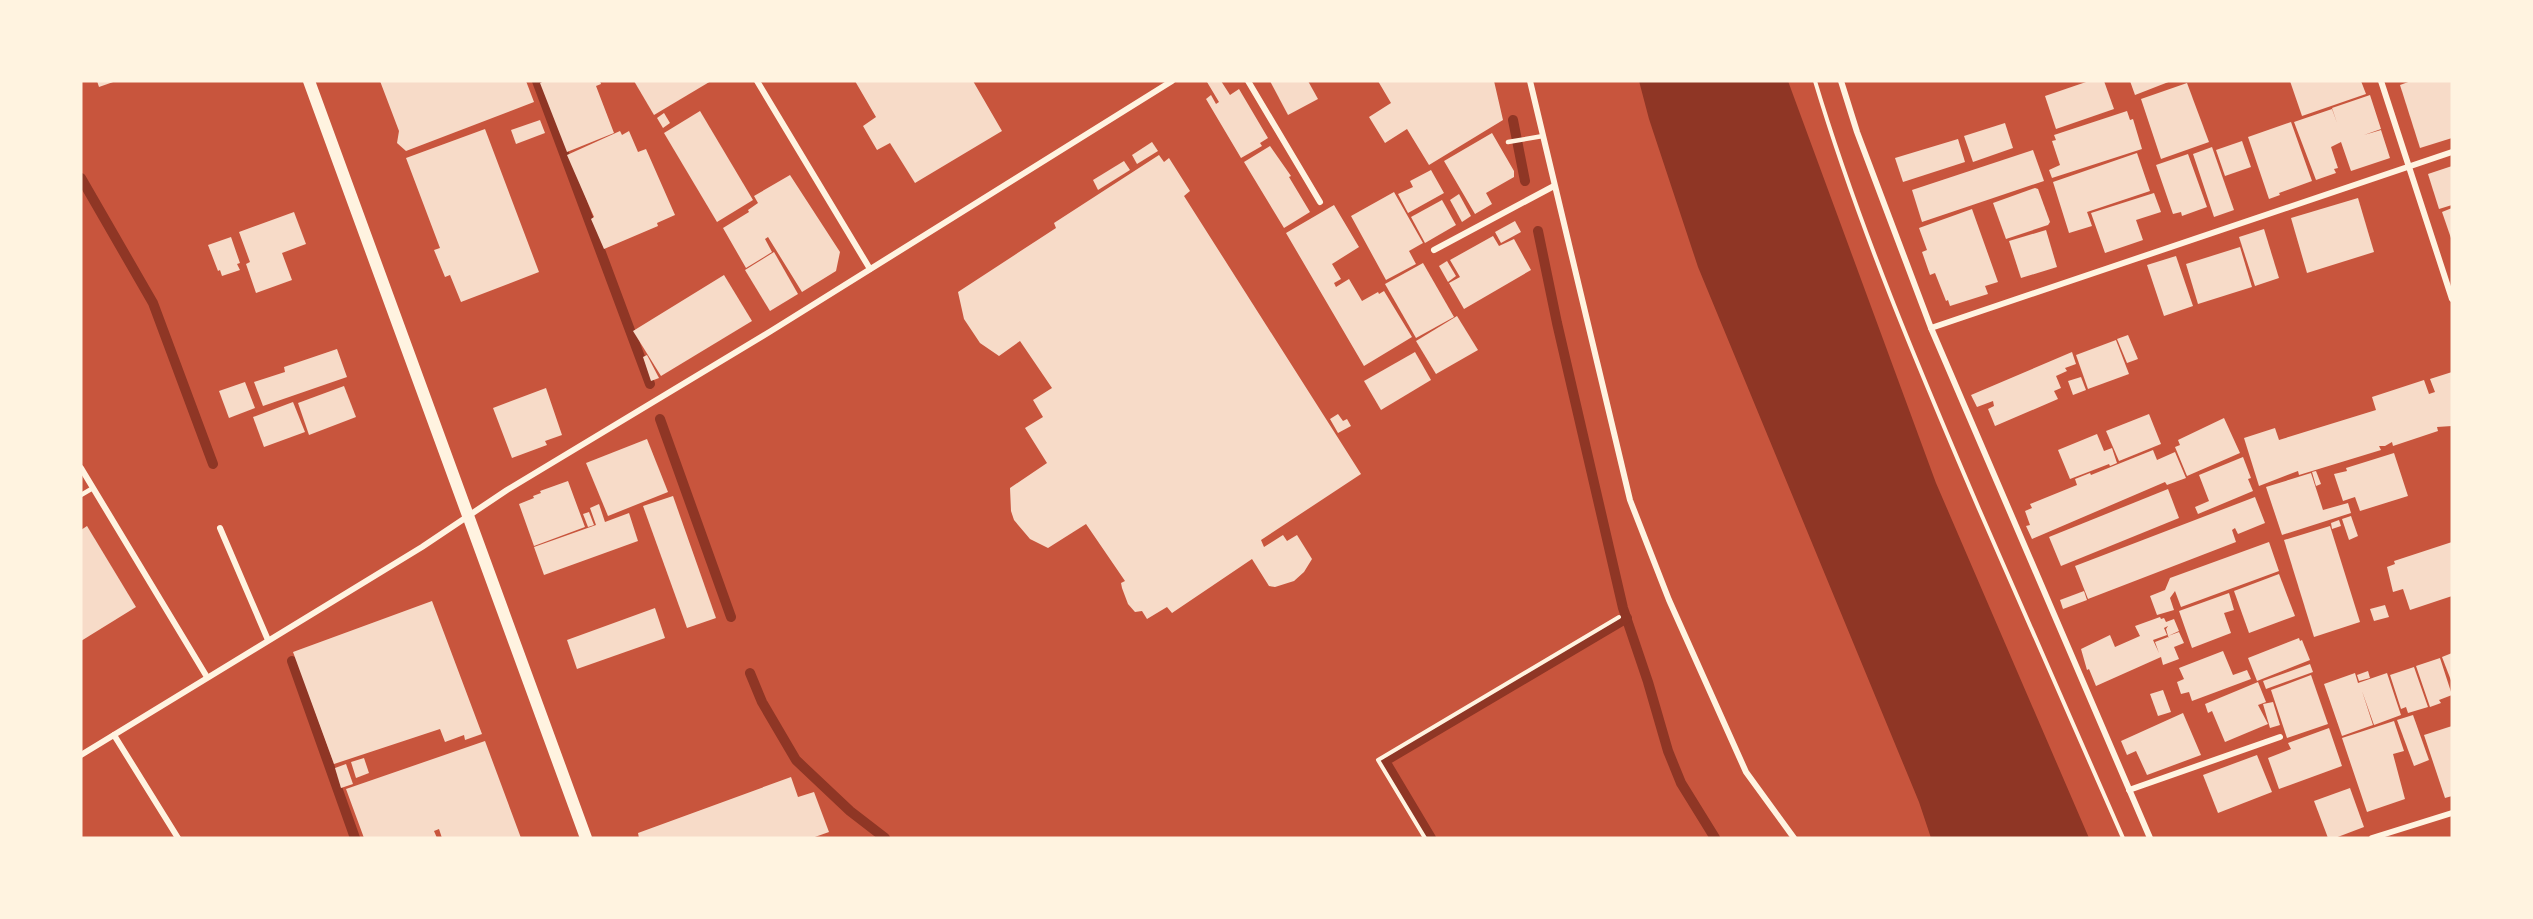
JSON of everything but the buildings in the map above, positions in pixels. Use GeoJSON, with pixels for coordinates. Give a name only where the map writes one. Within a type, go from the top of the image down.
{"type":"FeatureCollection","features":[{"type":"Feature","properties":{"kind":"main road"},"geometry":{"type":"LineString","coordinates":[[309,81],[586,838]]}},
{"type":"Feature","properties":{"kind":"street"},"geometry":{"type":"LineString","coordinates":[[756,81],[870,268]]}},
{"type":"Feature","properties":{"kind":"street"},"geometry":{"type":"LineString","coordinates":[[81,755],[469,516],[507,490],[771,331],[1172,81]]}},
{"type":"Feature","properties":{"kind":"street"},"geometry":{"type":"LineString","coordinates":[[1248,81],[1320,202]]}},
{"type":"Feature","properties":{"kind":"street"},"geometry":{"type":"LineString","coordinates":[[1530,81],[1630,500],[1670,600],[1746,772],[1794,838]]}},
{"type":"Feature","properties":{"kind":"street"},"geometry":{"type":"LineString","coordinates":[[1841,81],[1857,132],[1930,328],[2150,838]]}},
{"type":"Feature","properties":{"kind":"street"},"geometry":{"type":"LineString","coordinates":[[2381,81],[2452,299]]}},
{"type":"Feature","properties":{"kind":"street"},"geometry":{"type":"LineString","coordinates":[[1930,328],[2452,152]]}},
{"type":"Feature","properties":{"kind":"street"},"geometry":{"type":"LineString","coordinates":[[1434,250],[1554,186]]}},
{"type":"Feature","properties":{"kind":"street"},"geometry":{"type":"LineString","coordinates":[[81,468],[207,677]]}},
{"type":"Feature","properties":{"kind":"street"},"geometry":{"type":"LineString","coordinates":[[220,528],[268,640]]}},
{"type":"Feature","properties":{"kind":"street"},"geometry":{"type":"LineString","coordinates":[[114,735],[178,838]]}},
{"type":"Feature","properties":{"kind":"street"},"geometry":{"type":"LineString","coordinates":[[2129,790],[2280,737]]}},
{"type":"Feature","properties":{"kind":"street"},"geometry":{"type":"LineString","coordinates":[[2372,838],[2452,813]]}},
{"type":"Feature","properties":{"kind":"lane"},"geometry":{"type":"LineString","coordinates":[[1508,142],[1543,136]]}},
{"type":"Feature","properties":{"kind":"lane"},"geometry":{"type":"LineString","coordinates":[[81,495],[93,488]]}},
{"type":"Feature","properties":{"kind":"path"},"geometry":{"type":"LineString","coordinates":[[1425,838],[1378,760],[1619,617]]}},
{"type":"Feature","properties":{"kind":"shaded area"},"geometry":{"type":"Polygon","coordinates":[[[1639,81],[1788,81],[1936,483],[2089,838],[1931,838],[1919,802],[1698,267],[1649,119],[1639,81]]]}},
{"type":"Feature","properties":{"kind":"waterway"},"geometry":{"type":"LineString","coordinates":[[537,81],[650,384]]}},
{"type":"Feature","properties":{"kind":"waterway"},"geometry":{"type":"LineString","coordinates":[[1513,120],[1525,181]]}},
{"type":"Feature","properties":{"kind":"waterway"},"geometry":{"type":"LineString","coordinates":[[81,178],[153,303],[213,464]]}},
{"type":"Feature","properties":{"kind":"waterway"},"geometry":{"type":"LineString","coordinates":[[1538,231],[1623,608],[1668,751],[1681,783],[1715,838]]}},
{"type":"Feature","properties":{"kind":"waterway"},"geometry":{"type":"LineString","coordinates":[[660,419],[731,617]]}},
{"type":"Feature","properties":{"kind":"waterway"},"geometry":{"type":"LineString","coordinates":[[1431,838],[1385,761],[1627,618]]}},
{"type":"Feature","properties":{"kind":"waterway"},"geometry":{"type":"LineString","coordinates":[[292,661],[355,838]]}},
{"type":"Feature","properties":{"kind":"waterway"},"geometry":{"type":"LineString","coordinates":[[750,673],[762,702],[796,760],[850,811],[885,838]]}}]}
